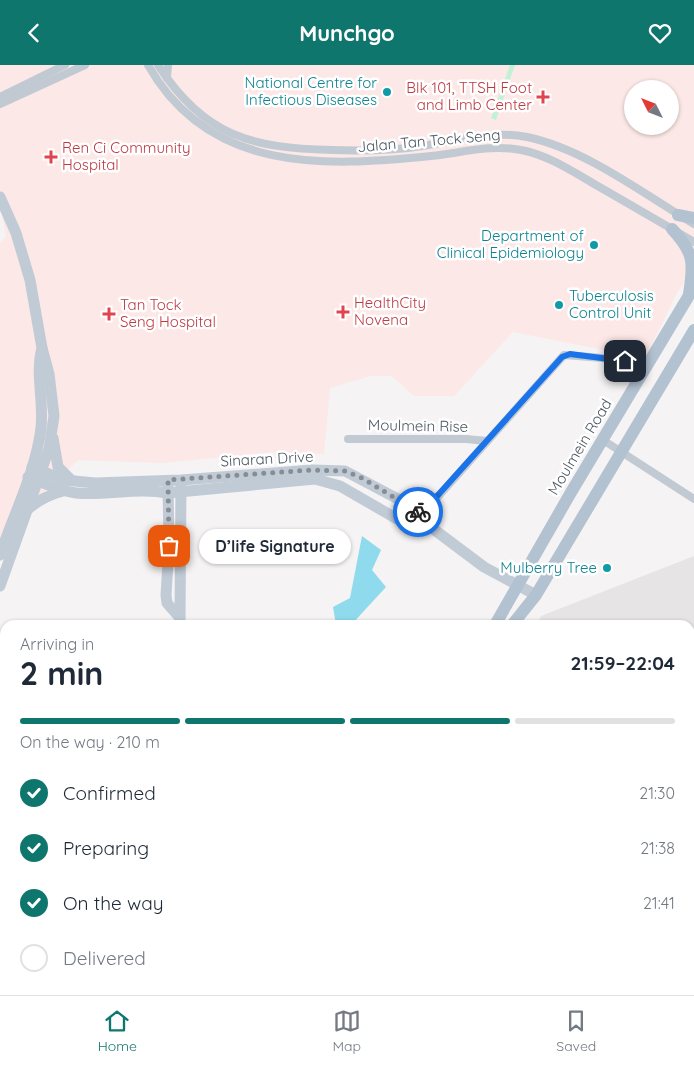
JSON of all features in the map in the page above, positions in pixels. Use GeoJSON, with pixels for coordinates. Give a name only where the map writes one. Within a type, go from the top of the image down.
{"type":"FeatureCollection","features":[{"type":"Feature","properties":{"kind":"main road"},"geometry":{"type":"LineString","coordinates":[[678,215],[694,218]]}},
{"type":"Feature","properties":{"kind":"main road"},"geometry":{"type":"LineString","coordinates":[[672,229],[686,244],[691,255],[691,292]]}},
{"type":"Feature","properties":{"kind":"main road","name":"Moulmein Road"},"geometry":{"type":"LineString","coordinates":[[498,620],[570,494],[691,292]]}},
{"type":"Feature","properties":{"kind":"main road"},"geometry":{"type":"LineString","coordinates":[[516,620],[536,595],[694,330]]}},
{"type":"Feature","properties":{"kind":"street"},"geometry":{"type":"LineString","coordinates":[[0,97],[65,65]]}},
{"type":"Feature","properties":{"kind":"street"},"geometry":{"type":"LineString","coordinates":[[0,104],[85,65]]}},
{"type":"Feature","properties":{"kind":"street","name":"Jalan Tan Tock Seng"},"geometry":{"type":"LineString","coordinates":[[148,65],[172,99],[189,116],[236,145],[266,155],[307,161],[365,163],[496,147],[523,150],[561,165],[694,243]]}},
{"type":"Feature","properties":{"kind":"street","name":"Jalan Tan Tock Seng"},"geometry":{"type":"LineString","coordinates":[[158,65],[178,94],[212,123],[258,143],[284,148],[366,151],[421,147],[485,135],[527,137],[586,160],[694,224]]}},
{"type":"Feature","properties":{"kind":"street"},"geometry":{"type":"LineString","coordinates":[[166,78],[168,65]]}},
{"type":"Feature","properties":{"kind":"street"},"geometry":{"type":"LineString","coordinates":[[0,197],[26,263],[42,348],[52,388],[52,437],[60,470],[75,483]]}},
{"type":"Feature","properties":{"kind":"street"},"geometry":{"type":"LineString","coordinates":[[0,586],[26,512],[35,474],[42,426],[38,361],[42,348]]}},
{"type":"Feature","properties":{"kind":"street","name":"Moulmein Rise"},"geometry":{"type":"LineString","coordinates":[[411,527],[486,441],[566,354],[615,359],[648,366]]}},
{"type":"Feature","properties":{"kind":"street"},"geometry":{"type":"LineString","coordinates":[[0,555],[52,437]]}},
{"type":"Feature","properties":{"kind":"street","name":"Moulmein Rise"},"geometry":{"type":"LineString","coordinates":[[348,439],[466,439],[486,441]]}},
{"type":"Feature","properties":{"kind":"street"},"geometry":{"type":"LineString","coordinates":[[604,440],[694,499]]}},
{"type":"Feature","properties":{"kind":"street","name":"Sinaran Drive"},"geometry":{"type":"LineString","coordinates":[[35,474],[63,491],[77,493],[150,489],[168,493],[181,486],[306,471],[345,471],[362,478],[421,514],[428,525],[482,564],[520,583],[536,595]]}},
{"type":"Feature","properties":{"kind":"street","name":"Sinaran Drive"},"geometry":{"type":"LineString","coordinates":[[35,474],[75,483],[168,480],[181,486],[315,479],[345,489],[411,527]]}},
{"type":"Feature","properties":{"kind":"street"},"geometry":{"type":"LineString","coordinates":[[168,480],[167,603],[180,618],[181,486]]}},
{"type":"Feature","properties":{"kind":"street"},"geometry":{"type":"LineString","coordinates":[[26,512],[36,501],[49,494],[63,491]]}},
{"type":"Feature","properties":{"kind":"street"},"geometry":{"type":"LineString","coordinates":[[411,527],[428,525]]}},
{"type":"Feature","properties":{"kind":"shaded area","name":"HealthCity Novena"},"geometry":{"type":"Polygon","coordinates":[[[0,65],[694,65],[694,267],[677,293],[645,358],[513,332],[454,396],[414,396],[392,376],[370,376],[330,388],[324,454],[271,452],[163,463],[78,460],[0,537],[0,243],[6,236],[0,205],[0,65]]]}},
{"type":"Feature","properties":{"kind":"shaded area"},"geometry":{"type":"Polygon","coordinates":[[[694,556],[694,620],[539,620],[541,616],[694,556]]]}},
{"type":"Feature","properties":{"kind":"green space"},"geometry":{"type":"Polygon","coordinates":[[[510,65],[515,65],[496,120],[491,118],[510,65]]]}},
{"type":"Feature","properties":{"kind":"water"},"geometry":{"type":"Polygon","coordinates":[[[362,536],[381,550],[372,570],[386,587],[356,620],[335,620],[333,607],[350,598],[362,536]]]}},
{"type":"Feature","properties":{"kind":"way so far"},"geometry":{"type":"LineString","coordinates":[[169,546],[168,480],[312,470],[345,471],[362,478],[418,512]]}},
{"type":"Feature","properties":{"kind":"place","name":"National Centre for Infectious Diseases"},"geometry":{"type":"Point","coordinates":[387,92]}},
{"type":"Feature","properties":{"kind":"place","name":"Blk 101, TTSH Foot and Limb Center"},"geometry":{"type":"Point","coordinates":[543,97]}},
{"type":"Feature","properties":{"kind":"place","name":"Ren Ci Community Hospital"},"geometry":{"type":"Point","coordinates":[51,157]}},
{"type":"Feature","properties":{"kind":"place","name":"Department of Clinical Epidemiology"},"geometry":{"type":"Point","coordinates":[594,245]}},
{"type":"Feature","properties":{"kind":"place","name":"Tuberculosis Control Unit"},"geometry":{"type":"Point","coordinates":[559,305]}},
{"type":"Feature","properties":{"kind":"place","name":"HealthCity Novena"},"geometry":{"type":"Point","coordinates":[343,312]}},
{"type":"Feature","properties":{"kind":"place","name":"Tan Tock Seng Hospital"},"geometry":{"type":"Point","coordinates":[109,314]}},
{"type":"Feature","properties":{"kind":"place","name":"D’life Signature"},"geometry":{"type":"Point","coordinates":[169,546]}},
{"type":"Feature","properties":{"kind":"place","name":"Mulberry Tree"},"geometry":{"type":"Point","coordinates":[607,568]}},
{"type":"Feature","properties":{"kind":"route"},"geometry":{"type":"LineString","coordinates":[[418,512],[421,514],[566,354],[625,361]]}}]}
